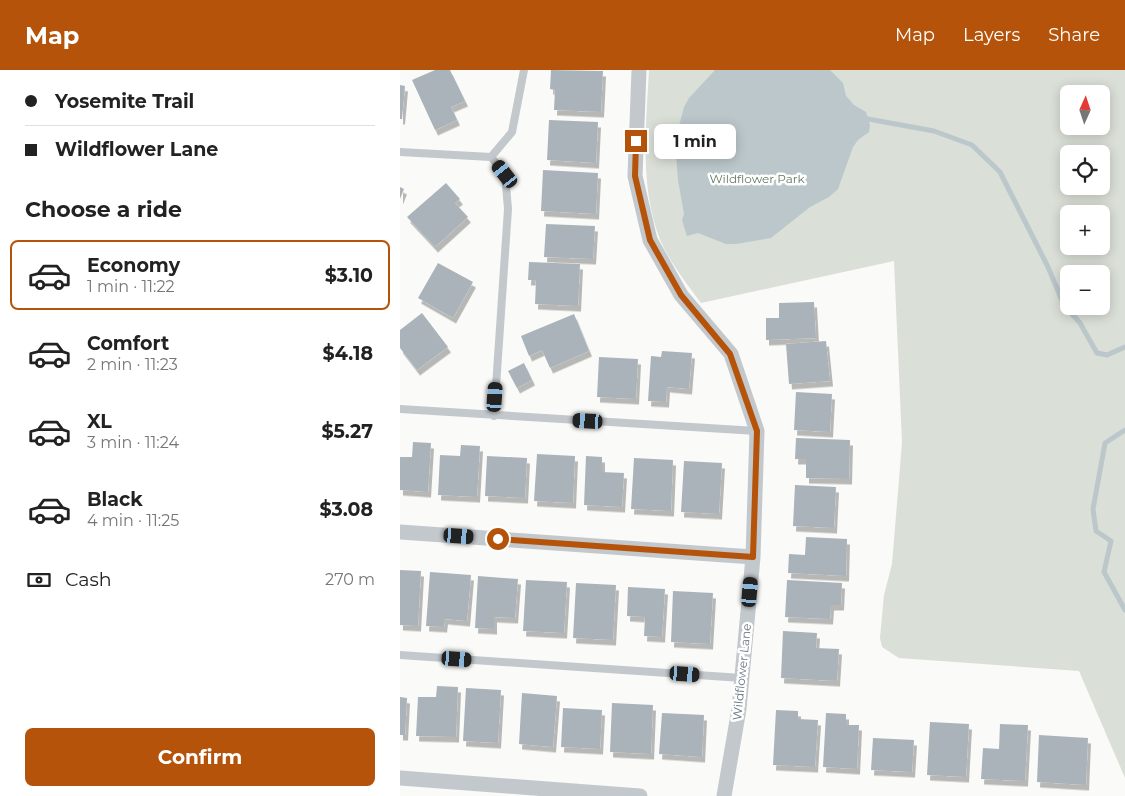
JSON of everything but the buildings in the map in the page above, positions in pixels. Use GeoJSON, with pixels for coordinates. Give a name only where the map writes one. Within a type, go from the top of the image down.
{"type":"FeatureCollection","features":[{"type":"Feature","properties":{"kind":"street","name":"Wildflower Lane"},"geometry":{"type":"LineString","coordinates":[[639,70],[635,176],[650,240],[681,295],[730,354],[757,431],[753,557],[739,709],[724,796]]}},
{"type":"Feature","properties":{"kind":"street"},"geometry":{"type":"LineString","coordinates":[[400,532],[753,557]]}},
{"type":"Feature","properties":{"kind":"street"},"geometry":{"type":"LineString","coordinates":[[400,778],[640,796]]}},
{"type":"Feature","properties":{"kind":"lane"},"geometry":{"type":"LineString","coordinates":[[491,157],[512,132],[524,70]]}},
{"type":"Feature","properties":{"kind":"lane"},"geometry":{"type":"LineString","coordinates":[[400,152],[491,157],[505,174],[508,210],[494,416]]}},
{"type":"Feature","properties":{"kind":"lane"},"geometry":{"type":"LineString","coordinates":[[400,408],[494,416],[757,431]]}},
{"type":"Feature","properties":{"kind":"lane"},"geometry":{"type":"LineString","coordinates":[[400,655],[742,678]]}},
{"type":"Feature","properties":{"kind":"green space","name":"Wildflower Park"},"geometry":{"type":"Polygon","coordinates":[[[649,70],[1125,70],[1125,778],[1079,671],[899,658],[882,647],[880,638],[884,595],[892,564],[902,443],[894,261],[701,303],[670,258],[661,242],[654,221],[649,200],[646,135],[649,70]]]}},
{"type":"Feature","properties":{"kind":"shaded area"},"geometry":{"type":"Polygon","coordinates":[[[715,70],[830,70],[843,83],[846,96],[854,105],[866,112],[870,125],[869,132],[858,140],[853,147],[838,189],[829,197],[810,207],[771,238],[726,244],[698,233],[687,236],[682,220],[684,214],[678,180],[675,141],[684,107],[689,98],[715,70]]]}},
{"type":"Feature","properties":{"kind":"waterway"},"geometry":{"type":"LineString","coordinates":[[868,119],[934,131],[972,145],[1000,172],[1048,267],[1064,305],[1080,323],[1097,353],[1107,355],[1125,347]]}},
{"type":"Feature","properties":{"kind":"waterway"},"geometry":{"type":"LineString","coordinates":[[1125,430],[1105,443],[1093,509],[1096,531],[1111,541],[1104,572],[1125,610]]}},
{"type":"Feature","properties":{"kind":"route"},"geometry":{"type":"LineString","coordinates":[[498,539],[753,557],[757,431],[730,354],[681,295],[650,240],[635,176],[636,141]]}}]}
